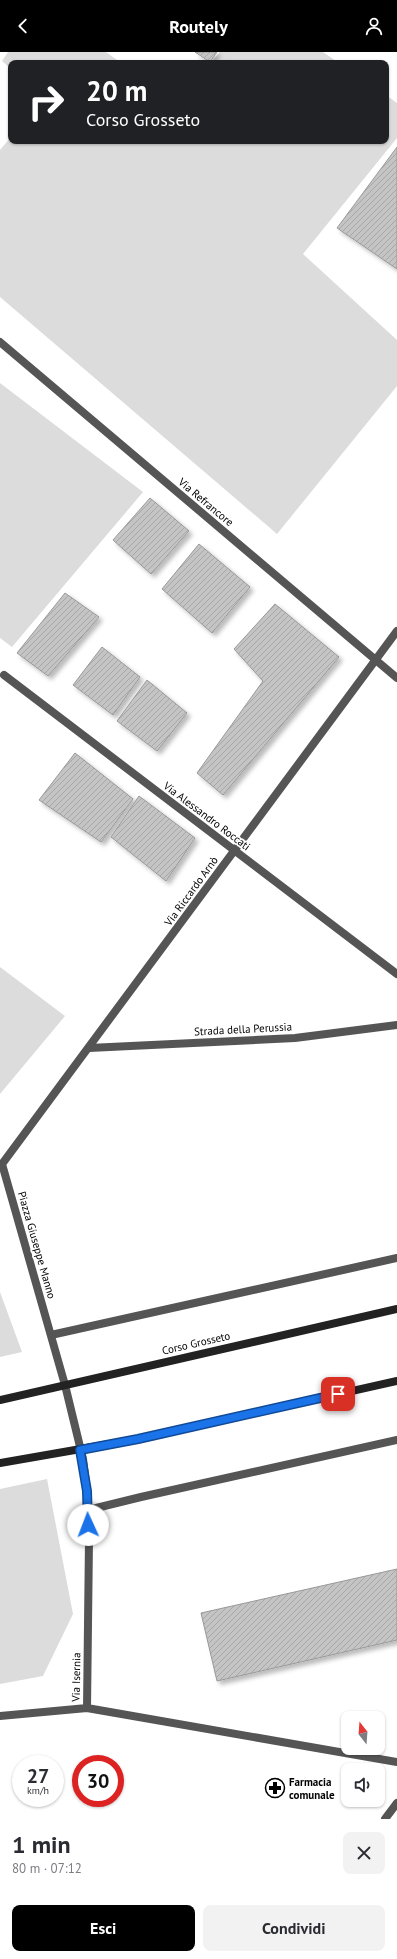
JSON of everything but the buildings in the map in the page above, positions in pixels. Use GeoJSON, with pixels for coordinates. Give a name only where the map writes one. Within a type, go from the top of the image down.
{"type":"FeatureCollection","features":[{"type":"Feature","properties":{"kind":"main road","name":"Corso Grosseto"},"geometry":{"type":"LineString","coordinates":[[0,1400],[397,1309]]}},
{"type":"Feature","properties":{"kind":"main road"},"geometry":{"type":"LineString","coordinates":[[0,1463],[138,1439],[397,1380]]}},
{"type":"Feature","properties":{"kind":"street","name":"Via Refrancore"},"geometry":{"type":"LineString","coordinates":[[0,342],[397,678]]}},
{"type":"Feature","properties":{"kind":"street","name":"Via Riccardo Arnò"},"geometry":{"type":"LineString","coordinates":[[1,1164],[397,631]]}},
{"type":"Feature","properties":{"kind":"street","name":"Via Alessandro Roccati"},"geometry":{"type":"LineString","coordinates":[[4,675],[397,974]]}},
{"type":"Feature","properties":{"kind":"street","name":"Strada della Perussia"},"geometry":{"type":"LineString","coordinates":[[88,1048],[295,1038],[397,1025]]}},
{"type":"Feature","properties":{"kind":"street","name":"Piazza Giuseppe Manno"},"geometry":{"type":"LineString","coordinates":[[1,1164],[51,1335]]}},
{"type":"Feature","properties":{"kind":"street"},"geometry":{"type":"LineString","coordinates":[[51,1335],[397,1258]]}},
{"type":"Feature","properties":{"kind":"street","name":"Via Isernia"},"geometry":{"type":"LineString","coordinates":[[51,1335],[65,1385],[80,1450],[88,1510],[87,1708],[397,1762]]}},
{"type":"Feature","properties":{"kind":"street"},"geometry":{"type":"LineString","coordinates":[[88,1510],[397,1440]]}},
{"type":"Feature","properties":{"kind":"street"},"geometry":{"type":"LineString","coordinates":[[0,1716],[87,1708]]}},
{"type":"Feature","properties":{"kind":"street"},"geometry":{"type":"LineString","coordinates":[[385,1819],[397,1803]]}},
{"type":"Feature","properties":{"kind":"shaded area"},"geometry":{"type":"Polygon","coordinates":[[[8,52],[106,52],[117,60],[8,60],[8,66],[2,61],[8,52]]]}},
{"type":"Feature","properties":{"kind":"shaded area"},"geometry":{"type":"Polygon","coordinates":[[[220,52],[323,52],[335,60],[213,60],[220,52]]]}},
{"type":"Feature","properties":{"kind":"shaded area"},"geometry":{"type":"Polygon","coordinates":[[[389,97],[397,103],[397,138],[303,254],[397,340],[397,386],[277,534],[0,297],[0,150],[8,141],[8,144],[389,144],[389,97]]]}},
{"type":"Feature","properties":{"kind":"shaded area"},"geometry":{"type":"Polygon","coordinates":[[[0,383],[143,492],[12,647],[0,638],[0,383]]]}},
{"type":"Feature","properties":{"kind":"shaded area"},"geometry":{"type":"Polygon","coordinates":[[[0,967],[65,1016],[0,1094],[0,967]]]}},
{"type":"Feature","properties":{"kind":"shaded area"},"geometry":{"type":"Polygon","coordinates":[[[0,1292],[22,1352],[0,1357],[0,1292]]]}},
{"type":"Feature","properties":{"kind":"shaded area"},"geometry":{"type":"Polygon","coordinates":[[[47,1479],[73,1614],[43,1676],[0,1684],[0,1489],[47,1479]]]}},
{"type":"Feature","properties":{"kind":"place","name":"Farmacia comunale"},"geometry":{"type":"Point","coordinates":[275,1788]}},
{"type":"Feature","properties":{"kind":"route"},"geometry":{"type":"LineString","coordinates":[[88,1525],[87,1491],[80,1450],[138,1439],[338,1394]]}}]}
